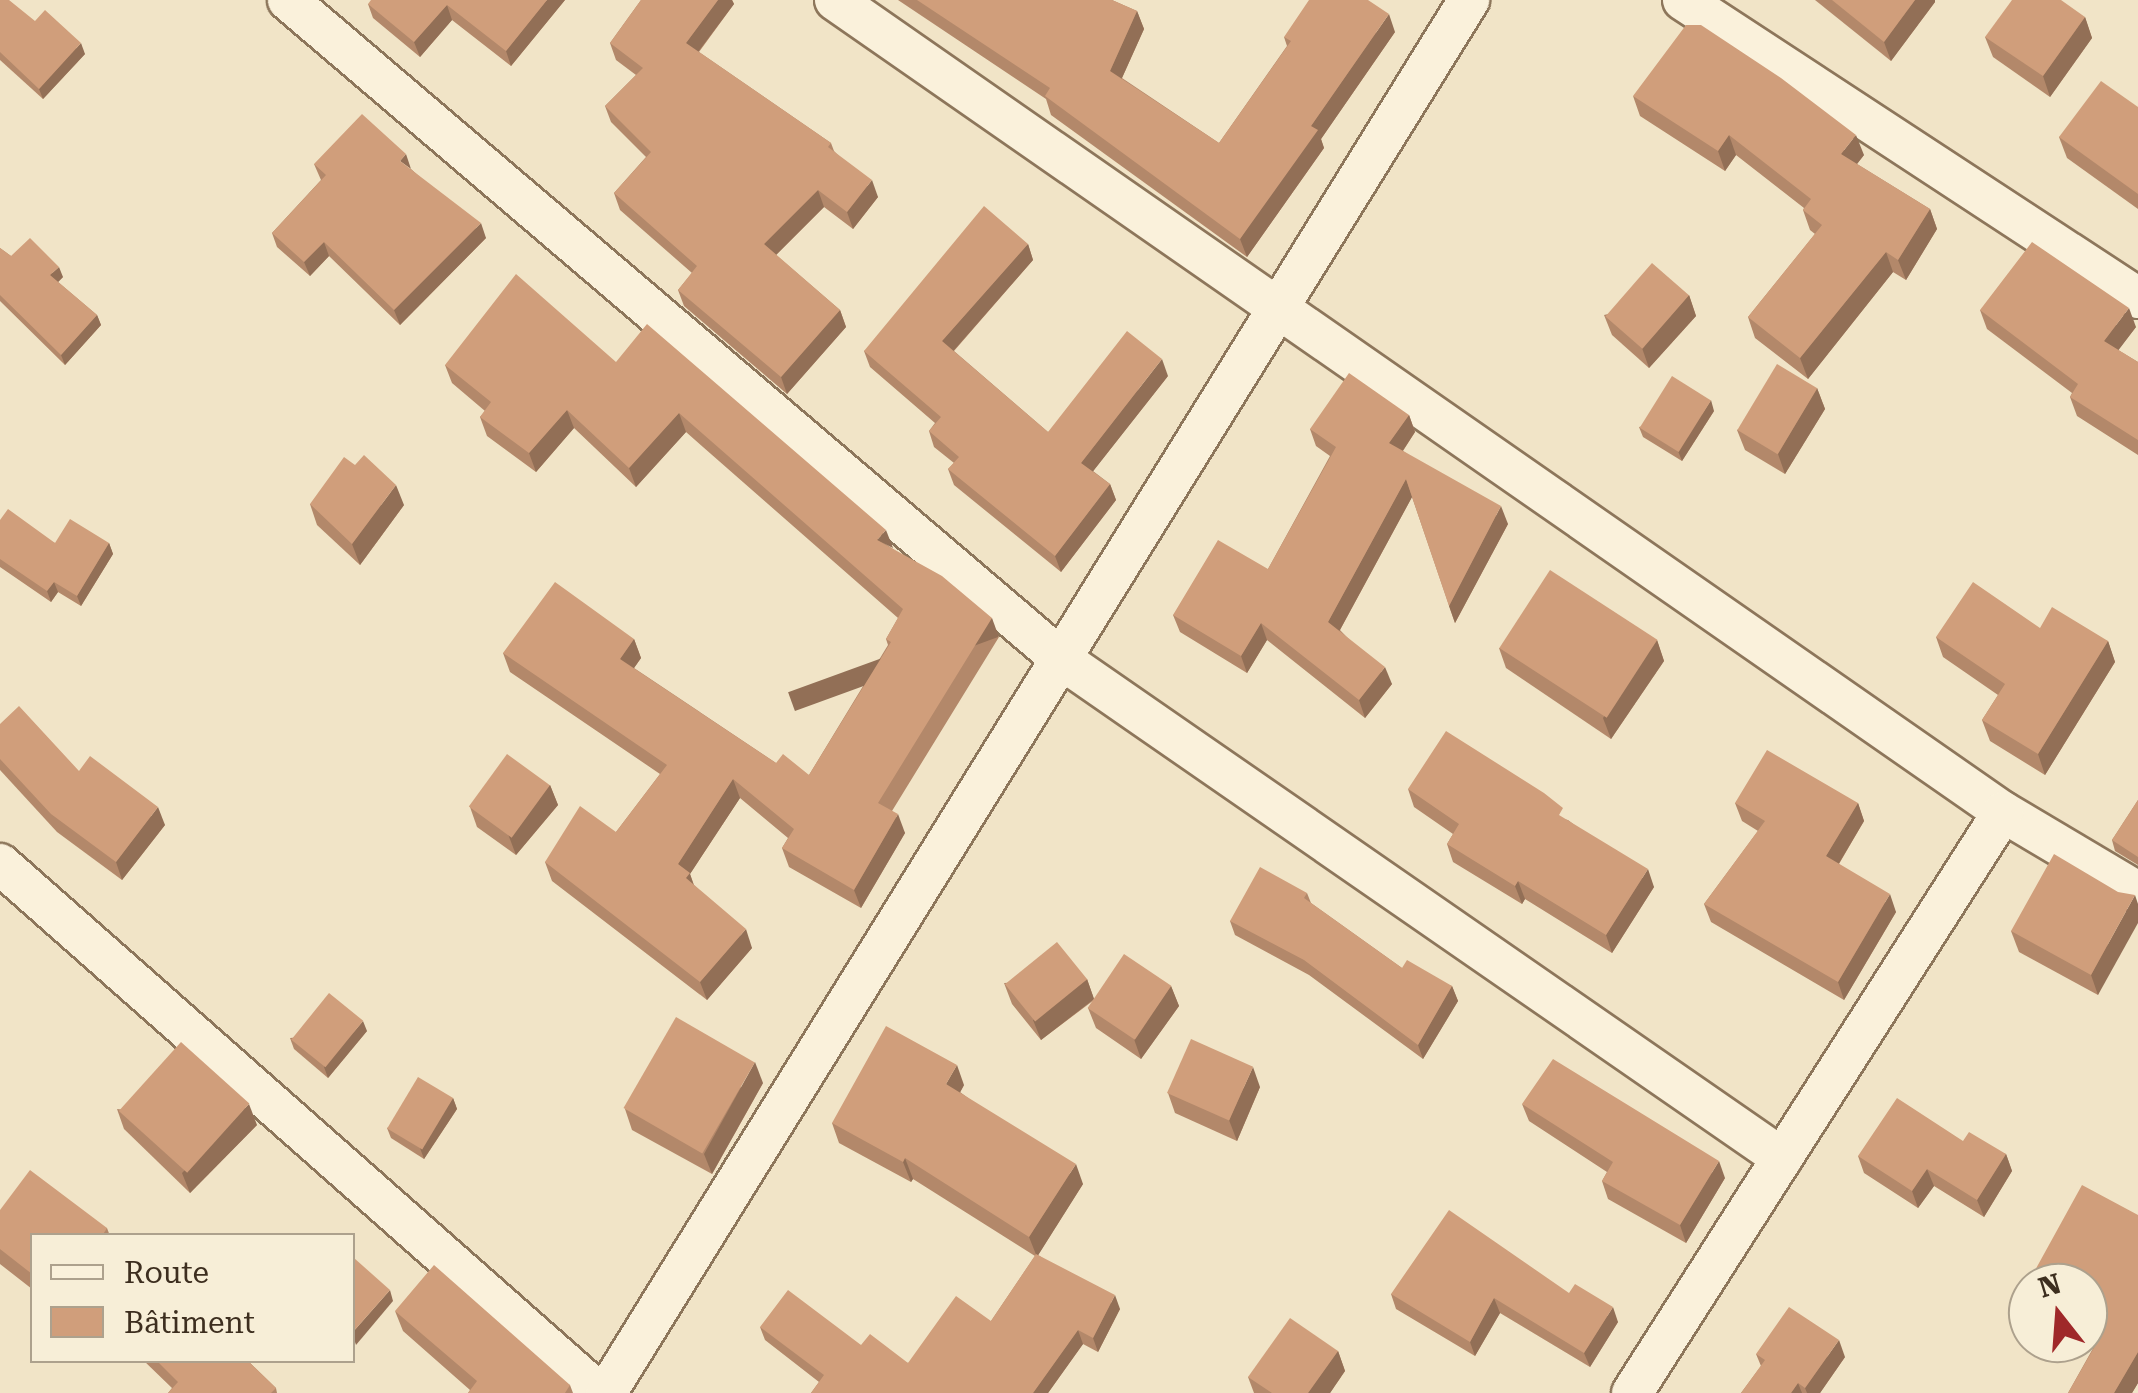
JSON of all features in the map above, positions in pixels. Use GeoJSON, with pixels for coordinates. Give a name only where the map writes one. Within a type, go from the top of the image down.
{"type":"FeatureCollection","features":[{"type":"Feature","properties":{"kind":"street"},"geometry":{"type":"LineString","coordinates":[[288,0],[1060,659],[1782,1158]]}},
{"type":"Feature","properties":{"kind":"street"},"geometry":{"type":"LineString","coordinates":[[835,0],[2003,812],[2138,892]]}},
{"type":"Feature","properties":{"kind":"street"},"geometry":{"type":"LineString","coordinates":[[0,864],[602,1393],[1469,0]]}},
{"type":"Feature","properties":{"kind":"street"},"geometry":{"type":"LineString","coordinates":[[1682,0],[2138,298]]}},
{"type":"Feature","properties":{"kind":"street"},"geometry":{"type":"LineString","coordinates":[[1632,1393],[2003,812]]}},
{"type":"Feature","properties":{"kind":"building"},"geometry":{"type":"Polygon","coordinates":[[[0,0],[9,0],[35,21],[45,10],[81,43],[39,89],[0,52],[0,0]]]}},
{"type":"Feature","properties":{"kind":"building"},"geometry":{"type":"Polygon","coordinates":[[[371,0],[547,0],[506,51],[447,5],[414,42],[368,4],[371,0]]]}},
{"type":"Feature","properties":{"kind":"building"},"geometry":{"type":"Polygon","coordinates":[[[641,0],[718,0],[686,43],[831,143],[828,147],[872,180],[847,212],[818,190],[764,244],[840,310],[781,377],[678,290],[697,266],[614,193],[651,152],[605,106],[643,68],[610,43],[641,0]]]}},
{"type":"Feature","properties":{"kind":"building"},"geometry":{"type":"Polygon","coordinates":[[[917,0],[1112,0],[1137,11],[1110,71],[1219,143],[1291,41],[1284,37],[1309,0],[1368,0],[1389,14],[1311,126],[1318,130],[1240,239],[1045,96],[1050,88],[917,0]]]}},
{"type":"Feature","properties":{"kind":"building"},"geometry":{"type":"Polygon","coordinates":[[[1832,0],[1915,0],[1884,42],[1832,0]]]}},
{"type":"Feature","properties":{"kind":"building"},"geometry":{"type":"Polygon","coordinates":[[[2012,0],[2061,0],[2085,17],[2043,76],[1985,37],[2012,0]]]}},
{"type":"Feature","properties":{"kind":"building"},"geometry":{"type":"Polygon","coordinates":[[[1686,25],[1701,25],[1781,78],[1856,135],[1841,154],[1930,209],[1898,260],[1886,252],[1800,358],[1748,317],[1822,225],[1803,210],[1811,199],[1729,135],[1718,151],[1633,96],[1686,25]]]}},
{"type":"Feature","properties":{"kind":"building"},"geometry":{"type":"Polygon","coordinates":[[[2101,81],[2138,107],[2138,194],[2059,137],[2101,81]]]}},
{"type":"Feature","properties":{"kind":"building"},"geometry":{"type":"Polygon","coordinates":[[[362,114],[406,154],[400,161],[481,223],[394,310],[324,242],[304,262],[272,233],[326,175],[314,164],[362,114]]]}},
{"type":"Feature","properties":{"kind":"building"},"geometry":{"type":"Polygon","coordinates":[[[984,206],[1028,244],[942,341],[1048,432],[1127,331],[1162,359],[1081,463],[1110,484],[1055,556],[948,469],[959,457],[929,431],[941,417],[864,351],[984,206]]]}},
{"type":"Feature","properties":{"kind":"building"},"geometry":{"type":"Polygon","coordinates":[[[30,238],[59,267],[50,275],[97,315],[61,355],[0,295],[0,248],[11,256],[30,238]]]}},
{"type":"Feature","properties":{"kind":"building"},"geometry":{"type":"Polygon","coordinates":[[[2032,242],[2129,308],[2104,341],[2138,362],[2138,440],[2070,397],[2078,384],[1980,310],[2032,242]]]}},
{"type":"Feature","properties":{"kind":"building"},"geometry":{"type":"Polygon","coordinates":[[[1652,263],[1689,295],[1642,349],[1605,317],[1652,263]]]}},
{"type":"Feature","properties":{"kind":"building"},"geometry":{"type":"Polygon","coordinates":[[[516,274],[616,362],[647,324],[886,530],[877,540],[942,576],[992,618],[878,803],[898,814],[854,890],[782,848],[794,829],[733,779],[678,864],[690,873],[686,878],[746,929],[700,982],[545,862],[580,806],[616,832],[667,765],[503,653],[555,582],[634,639],[620,659],[776,763],[783,754],[809,775],[891,642],[886,639],[903,609],[679,413],[629,468],[567,410],[529,453],[480,417],[491,402],[445,365],[516,274]]]}},
{"type":"Feature","properties":{"kind":"building"},"geometry":{"type":"Polygon","coordinates":[[[1777,364],[1817,388],[1778,454],[1737,430],[1777,364]]]}},
{"type":"Feature","properties":{"kind":"building"},"geometry":{"type":"Polygon","coordinates":[[[1349,373],[1409,415],[1389,443],[1501,506],[1449,606],[1406,479],[1328,622],[1385,667],[1359,700],[1261,623],[1241,656],[1173,615],[1218,540],[1268,569],[1336,447],[1310,429],[1349,373]]]}},
{"type":"Feature","properties":{"kind":"building"},"geometry":{"type":"Polygon","coordinates":[[[1672,376],[1711,400],[1679,452],[1640,428],[1672,376]]]}},
{"type":"Feature","properties":{"kind":"building"},"geometry":{"type":"Polygon","coordinates":[[[364,455],[396,485],[352,544],[310,504],[344,457],[355,465],[364,455]]]}},
{"type":"Feature","properties":{"kind":"building"},"geometry":{"type":"Polygon","coordinates":[[[8,509],[55,543],[70,519],[109,543],[77,596],[54,582],[47,591],[0,559],[0,520],[8,509]]]}},
{"type":"Feature","properties":{"kind":"building"},"geometry":{"type":"Polygon","coordinates":[[[1550,570],[1657,640],[1607,718],[1499,648],[1550,570]]]}},
{"type":"Feature","properties":{"kind":"building"},"geometry":{"type":"Polygon","coordinates":[[[1973,582],[2040,628],[2052,607],[2108,641],[2038,754],[1982,720],[2005,684],[1936,637],[1973,582]]]}},
{"type":"Feature","properties":{"kind":"building"},"geometry":{"type":"Polygon","coordinates":[[[19,706],[79,771],[90,756],[158,807],[116,862],[51,814],[0,759],[0,724],[19,706]]]}},
{"type":"Feature","properties":{"kind":"building"},"geometry":{"type":"Polygon","coordinates":[[[1446,731],[1544,793],[1563,808],[1559,815],[1648,869],[1606,935],[1518,881],[1515,886],[1447,844],[1459,824],[1408,789],[1446,731]]]}},
{"type":"Feature","properties":{"kind":"building"},"geometry":{"type":"Polygon","coordinates":[[[1767,750],[1858,803],[1826,856],[1890,894],[1838,982],[1704,904],[1765,821],[1735,803],[1767,750]]]}},
{"type":"Feature","properties":{"kind":"building"},"geometry":{"type":"Polygon","coordinates":[[[507,754],[550,785],[512,838],[469,807],[507,754]]]}},
{"type":"Feature","properties":{"kind":"building"},"geometry":{"type":"Polygon","coordinates":[[[2138,800],[2138,857],[2112,840],[2138,800]]]}},
{"type":"Feature","properties":{"kind":"building"},"geometry":{"type":"Polygon","coordinates":[[[2054,854],[2118,892],[2135,895],[2091,975],[2011,931],[2054,854]]]}},
{"type":"Feature","properties":{"kind":"building"},"geometry":{"type":"Polygon","coordinates":[[[1260,867],[1307,893],[1304,898],[1402,968],[1407,960],[1452,986],[1418,1045],[1304,960],[1230,921],[1260,867]]]}},
{"type":"Feature","properties":{"kind":"building"},"geometry":{"type":"Polygon","coordinates":[[[1057,942],[1087,979],[1035,1021],[1005,984],[1057,942]]]}},
{"type":"Feature","properties":{"kind":"building"},"geometry":{"type":"Polygon","coordinates":[[[1124,954],[1171,986],[1135,1040],[1088,1008],[1124,954]]]}},
{"type":"Feature","properties":{"kind":"building"},"geometry":{"type":"Polygon","coordinates":[[[329,993],[363,1021],[325,1067],[291,1040],[329,993]]]}},
{"type":"Feature","properties":{"kind":"building"},"geometry":{"type":"Polygon","coordinates":[[[676,1017],[755,1062],[702,1153],[624,1108],[676,1017]]]}},
{"type":"Feature","properties":{"kind":"building"},"geometry":{"type":"Polygon","coordinates":[[[886,1026],[957,1065],[946,1084],[1076,1164],[1029,1237],[905,1158],[903,1162],[832,1123],[886,1026]]]}},
{"type":"Feature","properties":{"kind":"building"},"geometry":{"type":"Polygon","coordinates":[[[1191,1039],[1253,1067],[1229,1121],[1167,1093],[1191,1039]]]}},
{"type":"Feature","properties":{"kind":"building"},"geometry":{"type":"Polygon","coordinates":[[[181,1042],[249,1104],[187,1173],[119,1111],[181,1042]]]}},
{"type":"Feature","properties":{"kind":"building"},"geometry":{"type":"Polygon","coordinates":[[[1553,1059],[1719,1161],[1680,1225],[1602,1181],[1613,1162],[1522,1104],[1553,1059]]]}},
{"type":"Feature","properties":{"kind":"building"},"geometry":{"type":"Polygon","coordinates":[[[418,1077],[453,1098],[422,1150],[387,1128],[418,1077]]]}},
{"type":"Feature","properties":{"kind":"building"},"geometry":{"type":"Polygon","coordinates":[[[1897,1098],[1963,1141],[1969,1132],[2006,1154],[1977,1200],[1927,1169],[1912,1191],[1858,1156],[1897,1098]]]}},
{"type":"Feature","properties":{"kind":"building"},"geometry":{"type":"Polygon","coordinates":[[[30,1170],[107,1228],[104,1233],[30,1233],[30,1272],[0,1249],[0,1210],[30,1170]]]}},
{"type":"Feature","properties":{"kind":"building"},"geometry":{"type":"Polygon","coordinates":[[[2082,1185],[2138,1215],[2138,1352],[2114,1393],[2068,1393],[2085,1363],[2108,1363],[2108,1263],[2039,1263],[2082,1185]]]}},
{"type":"Feature","properties":{"kind":"building"},"geometry":{"type":"Polygon","coordinates":[[[1449,1210],[1569,1293],[1575,1284],[1613,1307],[1584,1353],[1494,1298],[1470,1342],[1391,1294],[1449,1210]]]}},
{"type":"Feature","properties":{"kind":"building"},"geometry":{"type":"Polygon","coordinates":[[[1036,1254],[1115,1295],[1093,1338],[1078,1330],[1033,1393],[811,1393],[824,1375],[760,1327],[788,1290],[861,1345],[870,1334],[908,1363],[956,1296],[991,1321],[1036,1254]]]}},
{"type":"Feature","properties":{"kind":"building"},"geometry":{"type":"Polygon","coordinates":[[[355,1259],[390,1290],[355,1330],[355,1259]]]}},
{"type":"Feature","properties":{"kind":"building"},"geometry":{"type":"Polygon","coordinates":[[[434,1265],[570,1385],[565,1393],[468,1393],[477,1381],[395,1311],[434,1265]]]}},
{"type":"Feature","properties":{"kind":"building"},"geometry":{"type":"Polygon","coordinates":[[[1789,1307],[1839,1340],[1805,1388],[1798,1383],[1791,1393],[1741,1393],[1765,1360],[1756,1354],[1789,1307]]]}},
{"type":"Feature","properties":{"kind":"building"},"geometry":{"type":"Polygon","coordinates":[[[1290,1318],[1338,1351],[1308,1393],[1272,1393],[1248,1377],[1290,1318]]]}},
{"type":"Feature","properties":{"kind":"building"},"geometry":{"type":"Polygon","coordinates":[[[159,1363],[250,1363],[276,1388],[271,1393],[168,1393],[178,1382],[159,1363]]]}}]}
